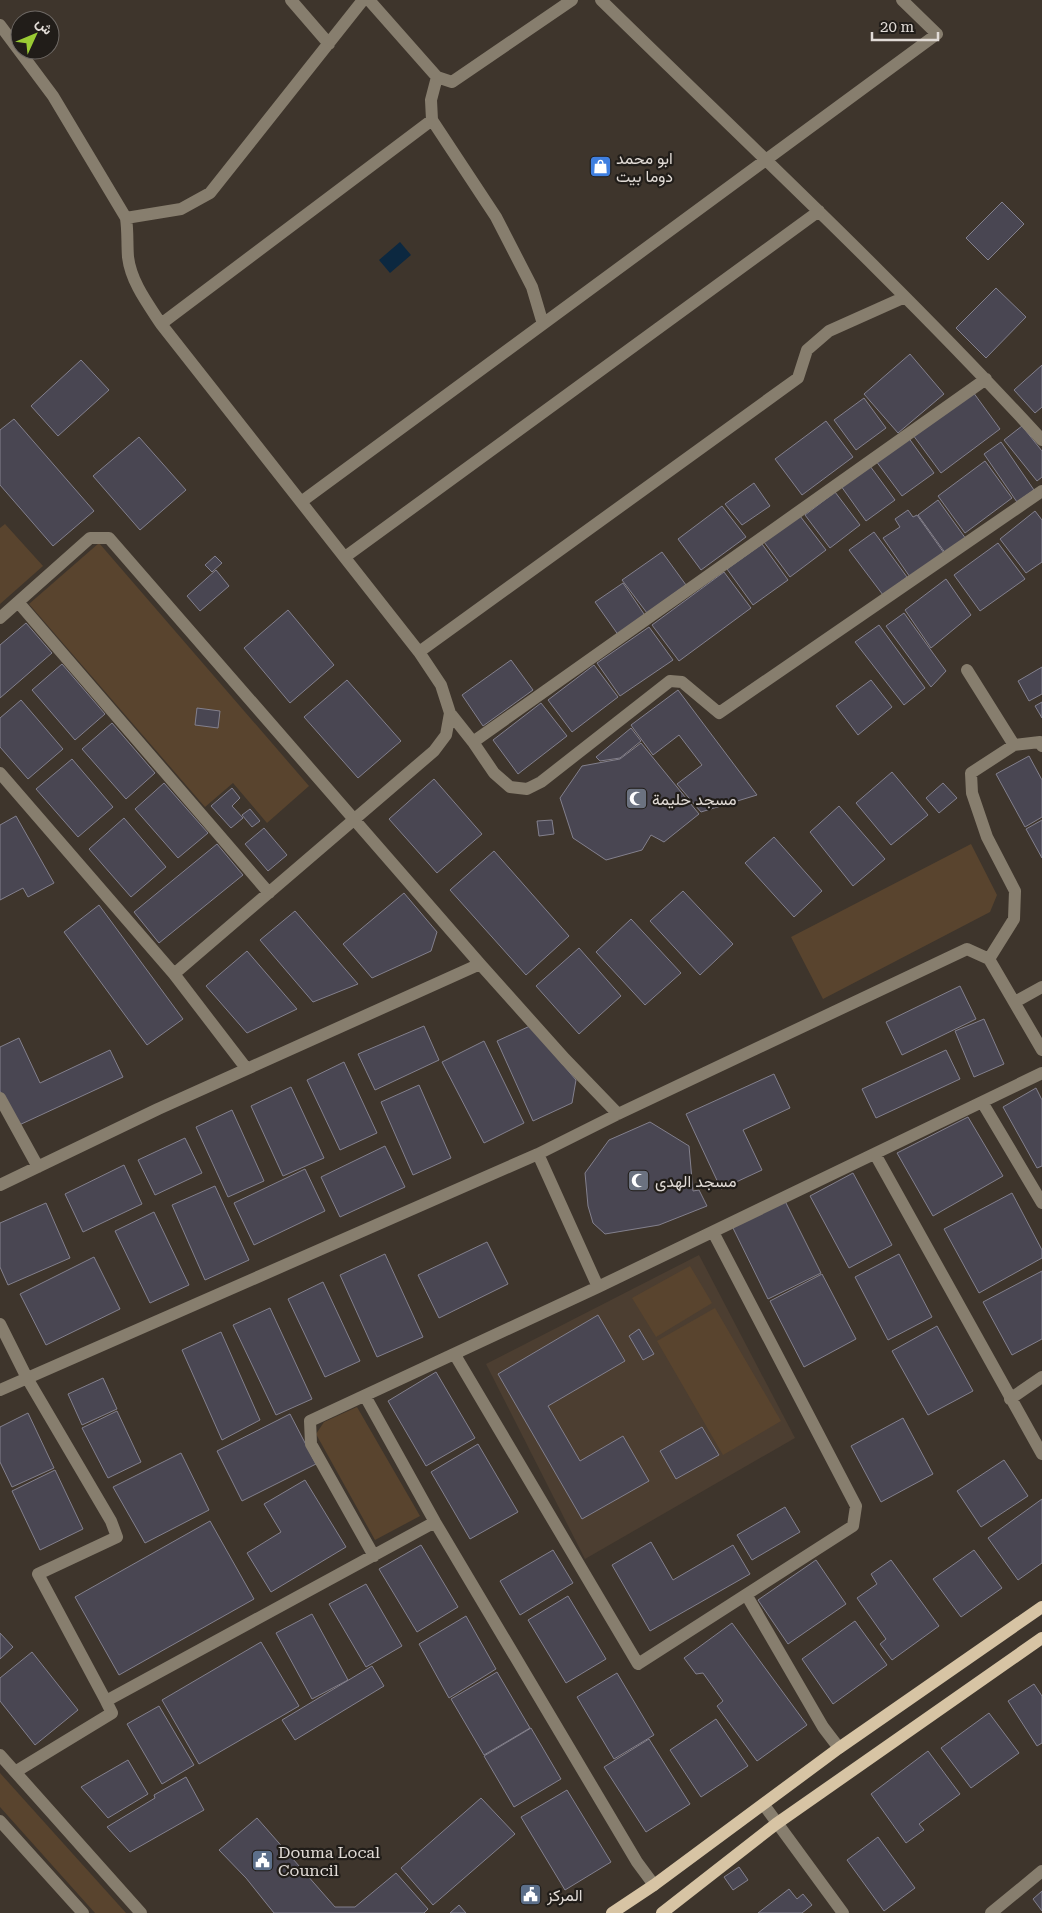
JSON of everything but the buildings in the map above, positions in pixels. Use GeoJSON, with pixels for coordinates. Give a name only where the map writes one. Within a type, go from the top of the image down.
{"type":"FeatureCollection","features":[{"type":"Feature","properties":{"kind":"main road"},"geometry":{"type":"LineString","coordinates":[[612,1913],[654,1885],[839,1748],[1042,1607]]}},
{"type":"Feature","properties":{"kind":"main road"},"geometry":{"type":"LineString","coordinates":[[662,1913],[776,1824],[1042,1638]]}},
{"type":"Feature","properties":{"kind":"street"},"geometry":{"type":"LineString","coordinates":[[290,0],[329,44]]}},
{"type":"Feature","properties":{"kind":"street"},"geometry":{"type":"LineString","coordinates":[[126,218],[181,209],[210,193],[363,0]]}},
{"type":"Feature","properties":{"kind":"street"},"geometry":{"type":"LineString","coordinates":[[369,0],[437,77],[452,82],[572,0]]}},
{"type":"Feature","properties":{"kind":"street"},"geometry":{"type":"LineString","coordinates":[[601,0],[819,211],[986,379],[1042,440]]}},
{"type":"Feature","properties":{"kind":"street"},"geometry":{"type":"LineString","coordinates":[[301,502],[937,34],[902,0]]}},
{"type":"Feature","properties":{"kind":"street"},"geometry":{"type":"LineString","coordinates":[[0,26],[53,96],[126,218],[128,259],[137,286],[161,324],[420,652],[442,685],[450,714],[473,742],[494,773],[510,787],[527,788],[541,782],[670,682],[682,682],[719,713],[1042,491]]}},
{"type":"Feature","properties":{"kind":"street"},"geometry":{"type":"LineString","coordinates":[[437,77],[431,100],[432,120],[496,217],[532,287],[543,324]]}},
{"type":"Feature","properties":{"kind":"street"},"geometry":{"type":"LineString","coordinates":[[161,324],[432,120]]}},
{"type":"Feature","properties":{"kind":"street"},"geometry":{"type":"LineString","coordinates":[[345,557],[819,211]]}},
{"type":"Feature","properties":{"kind":"street"},"geometry":{"type":"LineString","coordinates":[[420,652],[798,378],[807,350],[829,331],[905,297]]}},
{"type":"Feature","properties":{"kind":"street"},"geometry":{"type":"LineString","coordinates":[[473,742],[986,379]]}},
{"type":"Feature","properties":{"kind":"street"},"geometry":{"type":"LineString","coordinates":[[0,618],[90,538],[109,538],[480,964],[565,1059],[618,1114]]}},
{"type":"Feature","properties":{"kind":"street"},"geometry":{"type":"LineString","coordinates":[[18,602],[268,893]]}},
{"type":"Feature","properties":{"kind":"street"},"geometry":{"type":"LineString","coordinates":[[967,670],[1014,746]]}},
{"type":"Feature","properties":{"kind":"street"},"geometry":{"type":"LineString","coordinates":[[174,974],[434,751],[446,735],[450,714]]}},
{"type":"Feature","properties":{"kind":"street"},"geometry":{"type":"LineString","coordinates":[[990,959],[1014,919],[1015,891],[987,837],[972,793],[971,773],[1014,746],[1040,742],[1042,746]]}},
{"type":"Feature","properties":{"kind":"street"},"geometry":{"type":"LineString","coordinates":[[0,773],[174,974],[246,1068]]}},
{"type":"Feature","properties":{"kind":"street"},"geometry":{"type":"LineString","coordinates":[[0,1390],[538,1154],[618,1114],[967,949],[990,959],[1042,1050]]}},
{"type":"Feature","properties":{"kind":"street"},"geometry":{"type":"LineString","coordinates":[[0,1185],[246,1068],[480,964]]}},
{"type":"Feature","properties":{"kind":"street"},"geometry":{"type":"LineString","coordinates":[[1015,1002],[1042,987]]}},
{"type":"Feature","properties":{"kind":"street"},"geometry":{"type":"LineString","coordinates":[[374,1556],[311,1444],[310,1421],[455,1355],[1042,1073]]}},
{"type":"Feature","properties":{"kind":"street"},"geometry":{"type":"LineString","coordinates":[[0,1098],[38,1167]]}},
{"type":"Feature","properties":{"kind":"street"},"geometry":{"type":"LineString","coordinates":[[982,1102],[1042,1204]]}},
{"type":"Feature","properties":{"kind":"street"},"geometry":{"type":"LineString","coordinates":[[538,1154],[598,1287]]}},
{"type":"Feature","properties":{"kind":"street"},"geometry":{"type":"LineString","coordinates":[[875,1154],[1042,1454]]}},
{"type":"Feature","properties":{"kind":"street"},"geometry":{"type":"LineString","coordinates":[[455,1355],[638,1664],[747,1596],[853,1526],[856,1506],[713,1232]]}},
{"type":"Feature","properties":{"kind":"street"},"geometry":{"type":"LineString","coordinates":[[0,1324],[27,1378],[111,1521],[117,1537],[38,1574],[112,1713],[15,1772]]}},
{"type":"Feature","properties":{"kind":"street"},"geometry":{"type":"LineString","coordinates":[[1010,1399],[1042,1377]]}},
{"type":"Feature","properties":{"kind":"street"},"geometry":{"type":"LineString","coordinates":[[365,1396],[436,1522],[637,1862],[654,1885]]}},
{"type":"Feature","properties":{"kind":"street"},"geometry":{"type":"LineString","coordinates":[[106,1701],[436,1522]]}},
{"type":"Feature","properties":{"kind":"street"},"geometry":{"type":"LineString","coordinates":[[747,1596],[823,1727],[839,1748]]}},
{"type":"Feature","properties":{"kind":"street"},"geometry":{"type":"LineString","coordinates":[[0,1756],[141,1913]]}},
{"type":"Feature","properties":{"kind":"street"},"geometry":{"type":"LineString","coordinates":[[764,1805],[776,1824],[843,1913]]}},
{"type":"Feature","properties":{"kind":"street"},"geometry":{"type":"LineString","coordinates":[[1,1823],[83,1913]]}},
{"type":"Feature","properties":{"kind":"street"},"geometry":{"type":"LineString","coordinates":[[991,1913],[1042,1871]]}},
{"type":"Feature","properties":{"kind":"shaded area"},"geometry":{"type":"Polygon","coordinates":[[[5,524],[43,566],[0,604],[0,528],[5,524]]]}},
{"type":"Feature","properties":{"kind":"shaded area"},"geometry":{"type":"Polygon","coordinates":[[[99,543],[309,786],[267,823],[233,783],[205,807],[29,604],[99,543]]]}},
{"type":"Feature","properties":{"kind":"shaded area"},"geometry":{"type":"Polygon","coordinates":[[[971,844],[997,895],[990,912],[823,999],[791,937],[971,844]]]}},
{"type":"Feature","properties":{"kind":"shaded area"},"geometry":{"type":"Polygon","coordinates":[[[699,1255],[795,1438],[585,1559],[486,1364],[699,1255]]]}},
{"type":"Feature","properties":{"kind":"shaded area"},"geometry":{"type":"Polygon","coordinates":[[[690,1266],[712,1303],[656,1337],[632,1298],[690,1266]]]}},
{"type":"Feature","properties":{"kind":"shaded area"},"geometry":{"type":"Polygon","coordinates":[[[715,1308],[781,1421],[723,1455],[657,1341],[715,1308]]]}},
{"type":"Feature","properties":{"kind":"shaded area"},"geometry":{"type":"Polygon","coordinates":[[[357,1407],[420,1516],[375,1540],[316,1434],[324,1422],[357,1407]]]}},
{"type":"Feature","properties":{"kind":"shaded area"},"geometry":{"type":"Polygon","coordinates":[[[0,1773],[126,1913],[95,1913],[0,1807],[0,1773]]]}},
{"type":"Feature","properties":{"kind":"water"},"geometry":{"type":"Polygon","coordinates":[[[400,242],[411,255],[390,273],[379,260],[400,242]]]}},
{"type":"Feature","properties":{"kind":"place","name":"ابو محمد دوما بيت"},"geometry":{"type":"Point","coordinates":[600,167]}},
{"type":"Feature","properties":{"kind":"place","name":"مسجد حليمة"},"geometry":{"type":"Point","coordinates":[636,799]}},
{"type":"Feature","properties":{"kind":"place","name":"مسجد الهدى"},"geometry":{"type":"Point","coordinates":[639,1181]}},
{"type":"Feature","properties":{"kind":"place","name":"Douma Local Council"},"geometry":{"type":"Point","coordinates":[262,1861]}},
{"type":"Feature","properties":{"kind":"place","name":"المركز"},"geometry":{"type":"Point","coordinates":[531,1895]}}]}
